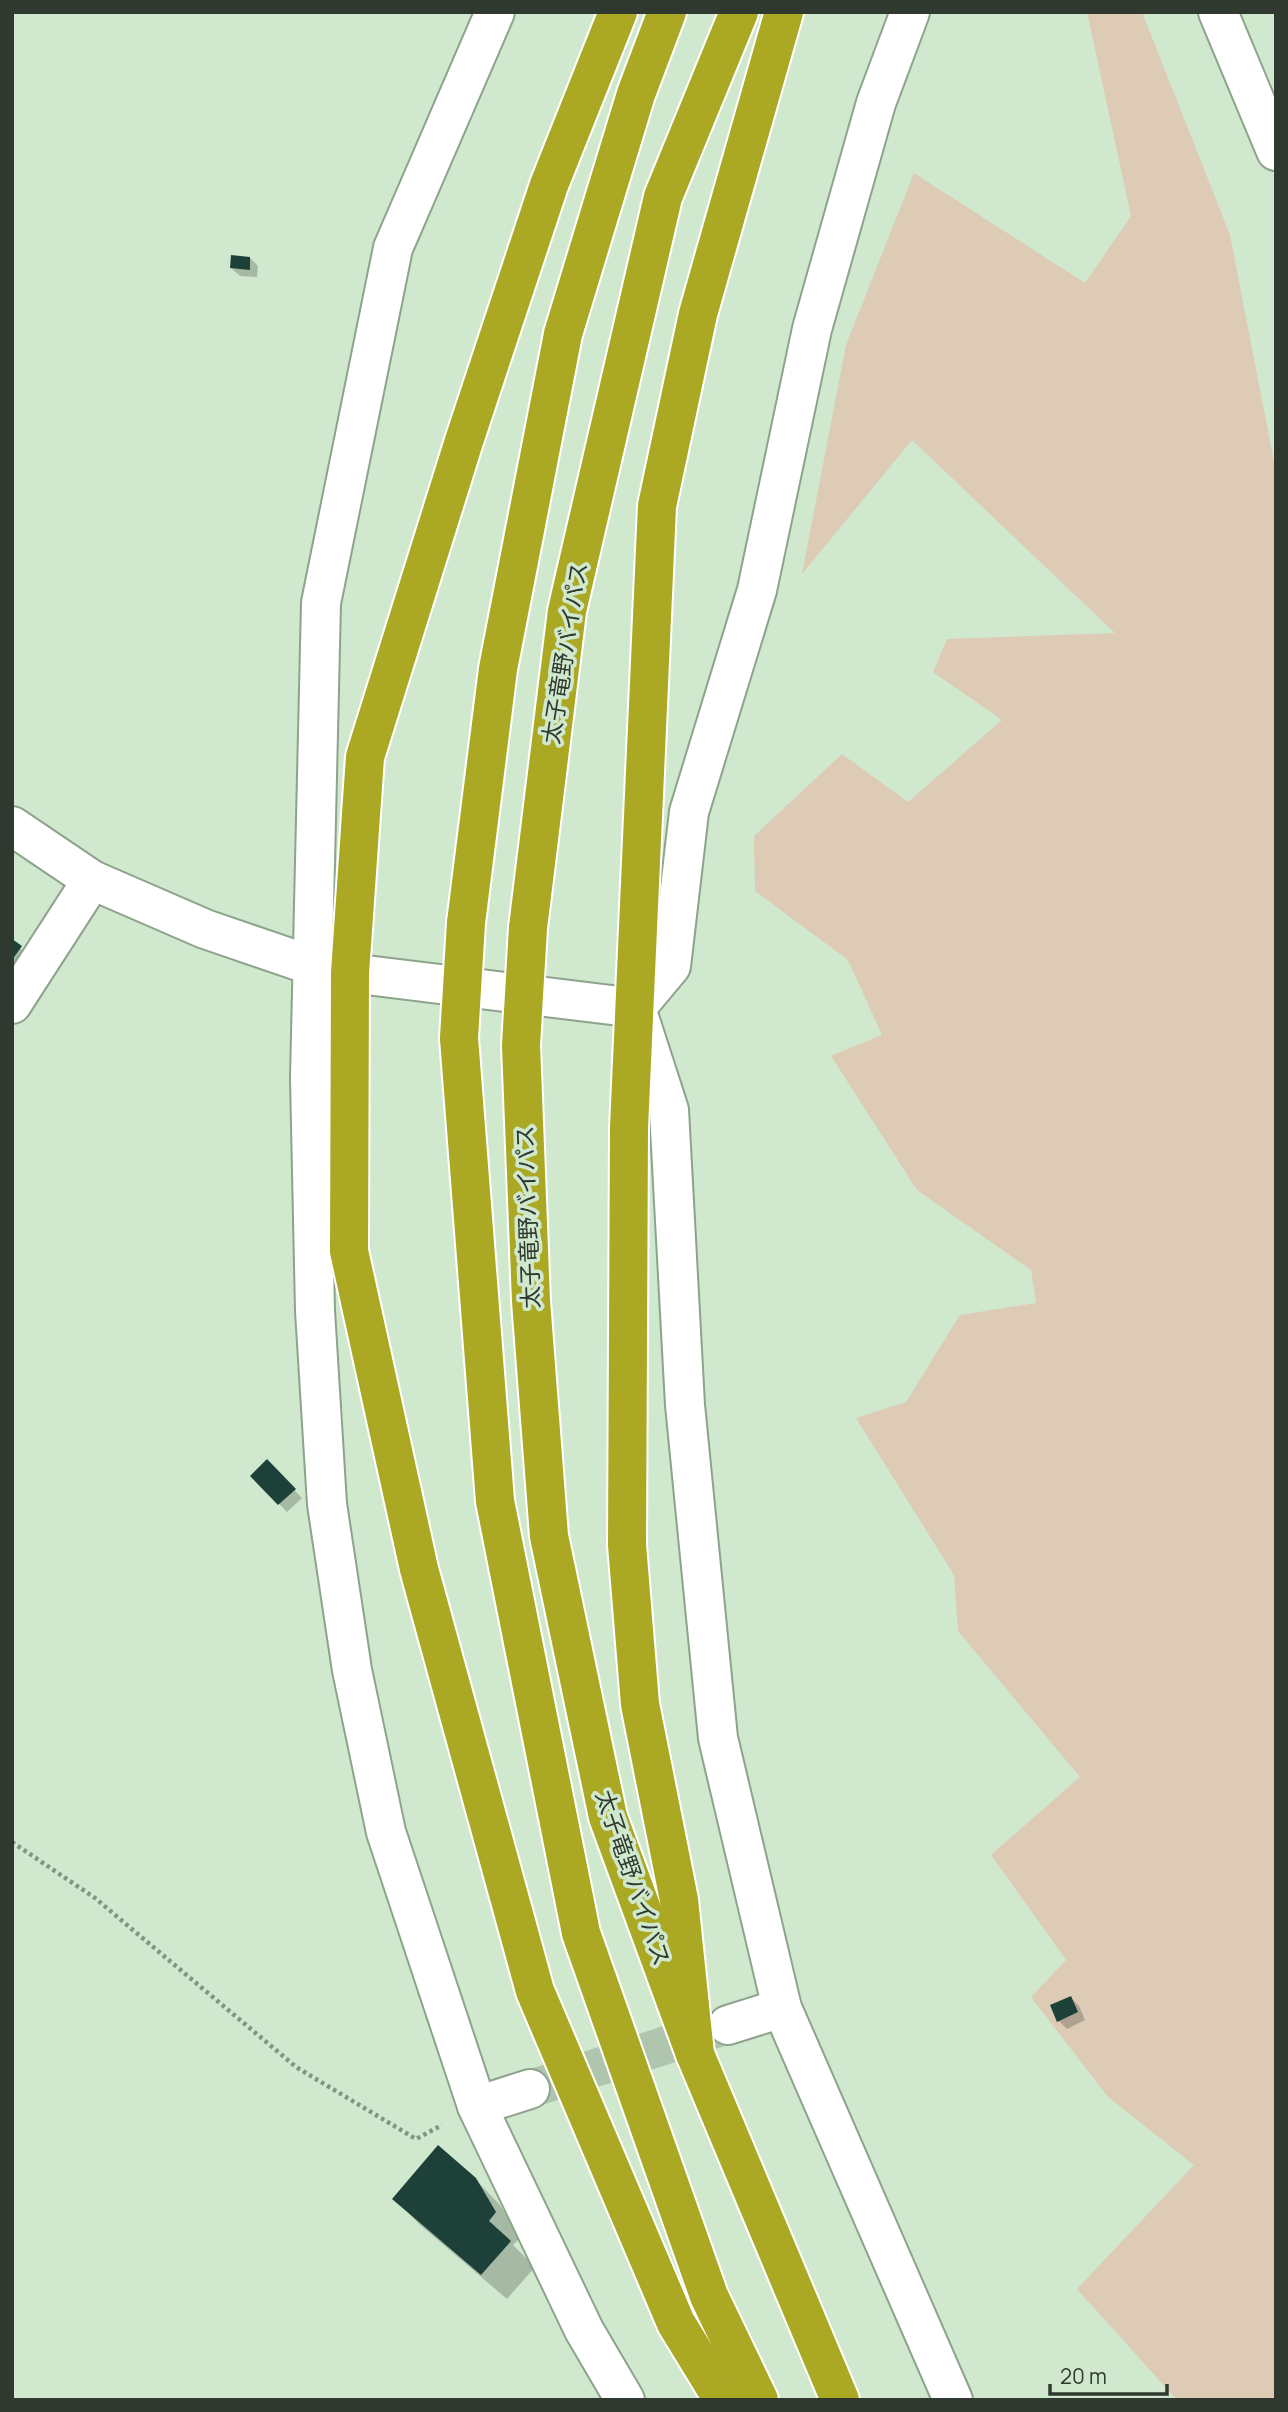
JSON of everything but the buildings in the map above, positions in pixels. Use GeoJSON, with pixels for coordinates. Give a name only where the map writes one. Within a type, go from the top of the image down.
{"type":"FeatureCollection","features":[{"type":"Feature","properties":{"kind":"highway"},"geometry":{"type":"LineString","coordinates":[[618,12],[549,185],[464,441],[365,757],[350,973],[349,1251],[419,1569],[535,1991],[676,2323],[723,2400]]}},
{"type":"Feature","properties":{"kind":"highway"},"geometry":{"type":"LineString","coordinates":[[667,12],[636,94],[563,334],[498,670],[467,923],[459,1038],[495,1501],[581,1933],[709,2295],[759,2400]]}},
{"type":"Feature","properties":{"kind":"highway","name":"太子竜野バイパス"},"geometry":{"type":"LineString","coordinates":[[739,12],[663,197],[567,611],[528,928],[521,1045],[531,1301],[549,1536],[608,1817],[695,2054],[840,2400]]}},
{"type":"Feature","properties":{"kind":"highway"},"geometry":{"type":"LineString","coordinates":[[695,2054],[679,1900],[640,1704],[627,1545],[629,1128],[657,506],[698,314],[784,12]]}},
{"type":"Feature","properties":{"kind":"street"},"geometry":{"type":"LineString","coordinates":[[495,12],[393,248],[321,603],[310,1078],[314,1311],[327,1504],[352,1670],[386,1832],[477,2106],[584,2330],[625,2400]]}},
{"type":"Feature","properties":{"kind":"street"},"geometry":{"type":"LineString","coordinates":[[636,1008],[671,966],[689,812],[757,590],[811,329],[876,103],[910,12]]}},
{"type":"Feature","properties":{"kind":"street"},"geometry":{"type":"LineString","coordinates":[[1218,12],[1276,150]]}},
{"type":"Feature","properties":{"kind":"street"},"geometry":{"type":"LineString","coordinates":[[12,826],[92,880],[205,929],[313,966],[350,973],[636,1008]]}},
{"type":"Feature","properties":{"kind":"street"},"geometry":{"type":"LineString","coordinates":[[12,1004],[92,880]]}},
{"type":"Feature","properties":{"kind":"street"},"geometry":{"type":"LineString","coordinates":[[636,1008],[669,1110],[685,1405],[718,1738],[782,2008],[953,2400]]}},
{"type":"Feature","properties":{"kind":"street"},"geometry":{"type":"LineString","coordinates":[[728,2025],[782,2008]]}},
{"type":"Feature","properties":{"kind":"street"},"geometry":{"type":"LineString","coordinates":[[477,2106],[530,2089]]}},
{"type":"Feature","properties":{"kind":"path"},"geometry":{"type":"LineString","coordinates":[[12,1842],[95,1898],[296,2067],[416,2139],[477,2106]]}},
{"type":"Feature","properties":{"kind":"shaded area"},"geometry":{"type":"Polygon","coordinates":[[[1087,12],[1142,12],[1230,235],[1276,472],[1276,2400],[1177,2400],[1077,2289],[1194,2165],[1108,2097],[1031,1997],[1066,1960],[991,1855],[1080,1777],[958,1631],[954,1575],[856,1418],[906,1402],[960,1315],[1036,1303],[1031,1270],[917,1190],[831,1056],[882,1035],[848,960],[755,891],[754,836],[842,754],[908,802],[1002,720],[933,672],[947,639],[1115,633],[912,440],[802,574],[846,345],[914,173],[1085,283],[1131,216],[1087,12]]]}},
{"type":"Feature","properties":{"kind":"tunnel"},"geometry":{"type":"LineString","coordinates":[[530,2089],[719,2028]]}}]}
